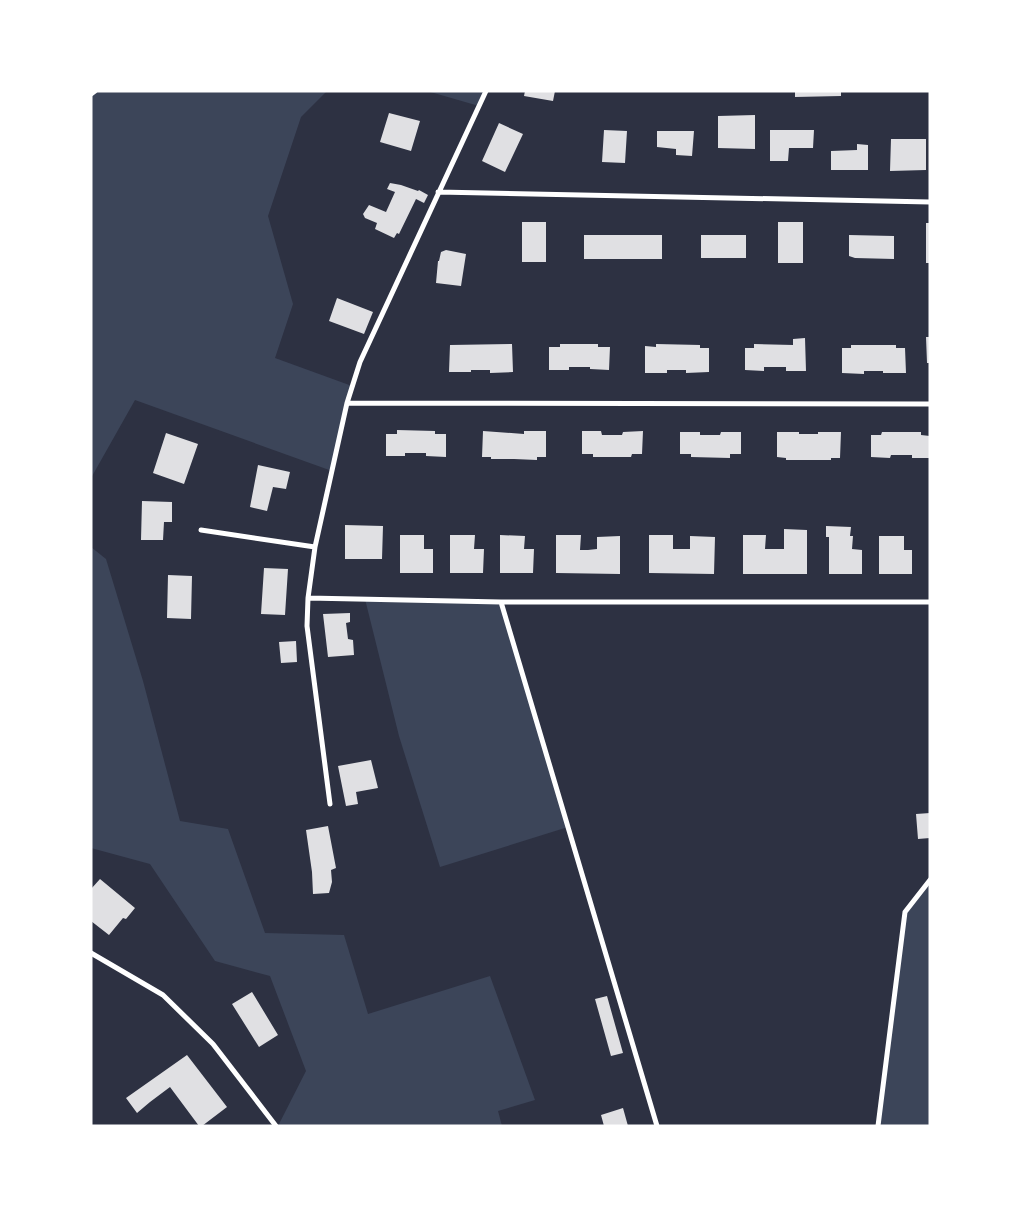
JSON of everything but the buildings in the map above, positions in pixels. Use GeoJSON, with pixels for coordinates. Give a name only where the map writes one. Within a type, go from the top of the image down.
{"type":"FeatureCollection","features":[{"type":"Feature","properties":{"kind":"street"},"geometry":{"type":"LineString","coordinates":[[91,94],[96,91]]}},
{"type":"Feature","properties":{"kind":"street"},"geometry":{"type":"LineString","coordinates":[[330,804],[307,626],[308,598],[315,547],[347,403],[360,362],[486,91]]}},
{"type":"Feature","properties":{"kind":"street"},"geometry":{"type":"LineString","coordinates":[[438,192],[930,202]]}},
{"type":"Feature","properties":{"kind":"street"},"geometry":{"type":"LineString","coordinates":[[347,403],[930,404]]}},
{"type":"Feature","properties":{"kind":"street"},"geometry":{"type":"LineString","coordinates":[[201,530],[315,547]]}},
{"type":"Feature","properties":{"kind":"street"},"geometry":{"type":"LineString","coordinates":[[308,598],[501,602],[930,602]]}},
{"type":"Feature","properties":{"kind":"street"},"geometry":{"type":"LineString","coordinates":[[501,602],[657,1126]]}},
{"type":"Feature","properties":{"kind":"street"},"geometry":{"type":"LineString","coordinates":[[878,1126],[905,912],[930,880]]}},
{"type":"Feature","properties":{"kind":"street"},"geometry":{"type":"LineString","coordinates":[[91,953],[162,995],[213,1044],[276,1126]]}},
{"type":"Feature","properties":{"kind":"shaded area"},"geometry":{"type":"Polygon","coordinates":[[[91,91],[327,91],[301,117],[268,216],[293,304],[275,358],[352,386],[332,471],[135,400],[91,478],[91,91]]]}},
{"type":"Feature","properties":{"kind":"shaded area"},"geometry":{"type":"Polygon","coordinates":[[[427,91],[486,91],[479,106],[427,91]]]}},
{"type":"Feature","properties":{"kind":"shaded area"},"geometry":{"type":"Polygon","coordinates":[[[91,547],[106,559],[143,681],[180,821],[228,829],[265,933],[344,935],[368,1014],[490,976],[535,1100],[498,1111],[502,1126],[278,1126],[306,1071],[270,976],[215,961],[150,864],[91,848],[91,547]]]}},
{"type":"Feature","properties":{"kind":"shaded area"},"geometry":{"type":"Polygon","coordinates":[[[365,599],[501,602],[568,827],[440,867],[399,736],[365,599]]]}},
{"type":"Feature","properties":{"kind":"shaded area"},"geometry":{"type":"Polygon","coordinates":[[[930,880],[930,1126],[878,1126],[905,912],[930,880]]]}}]}
